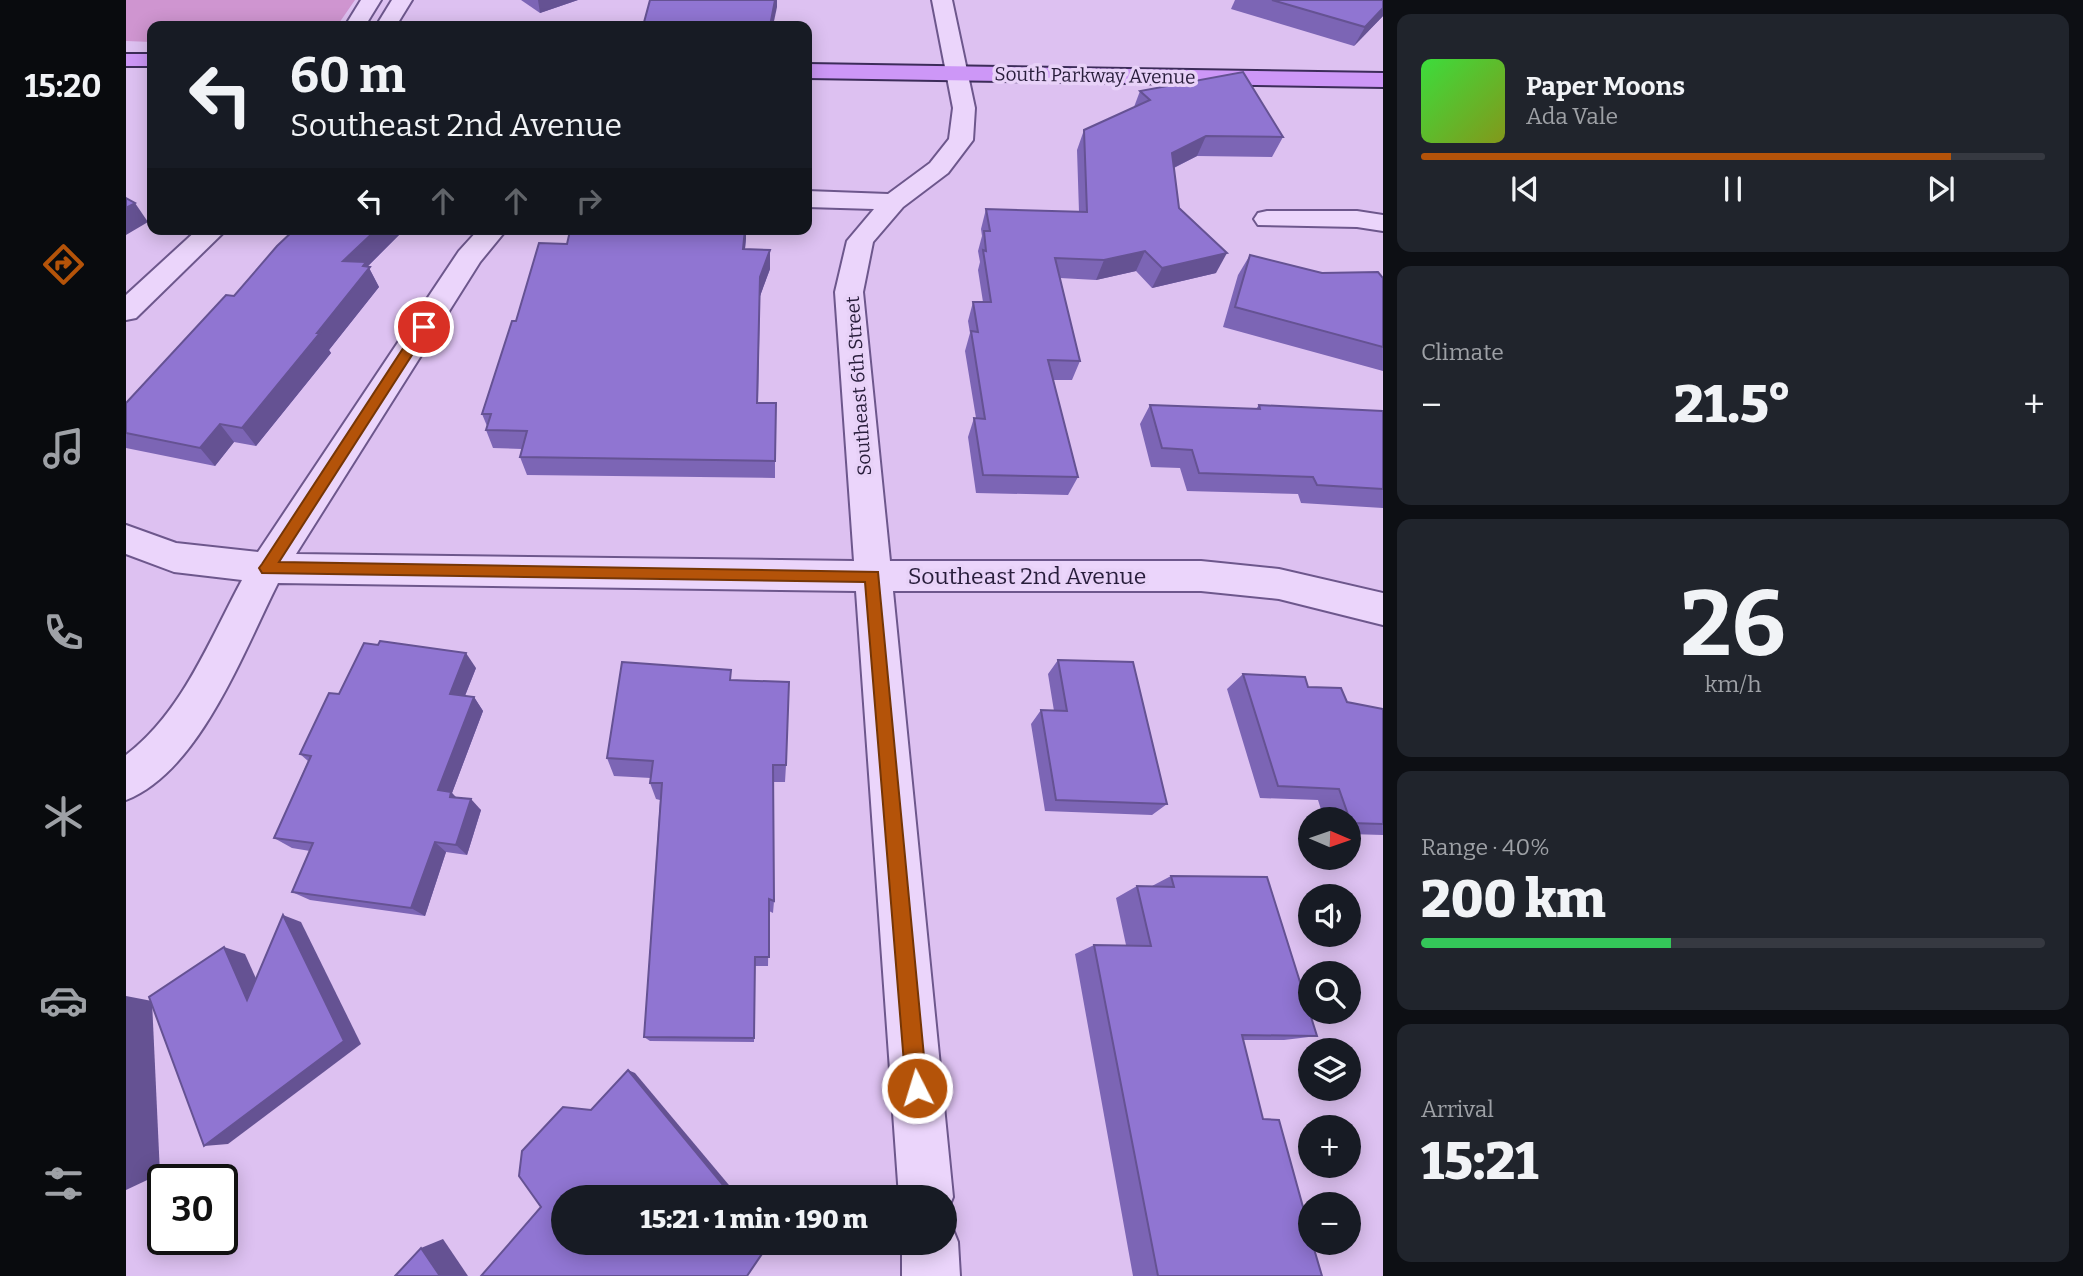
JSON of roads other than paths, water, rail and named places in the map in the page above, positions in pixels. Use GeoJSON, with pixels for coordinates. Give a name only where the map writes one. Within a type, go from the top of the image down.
{"type":"FeatureCollection","features":[{"type":"Feature","properties":{"kind":"main road"},"geometry":{"type":"LineString","coordinates":[[126,60],[147,61]]}},
{"type":"Feature","properties":{"kind":"main road","name":"South Parkway Avenue"},"geometry":{"type":"LineString","coordinates":[[812,71],[1383,80]]}},
{"type":"Feature","properties":{"kind":"street"},"geometry":{"type":"LineString","coordinates":[[358,21],[371,0]]}},
{"type":"Feature","properties":{"kind":"street"},"geometry":{"type":"LineString","coordinates":[[389,21],[402,0]]}},
{"type":"Feature","properties":{"kind":"street","name":"Southeast 6th Street"},"geometry":{"type":"LineString","coordinates":[[925,1185],[849,292],[860,241],[894,202],[939,168],[961,140],[964,108],[942,0]]}},
{"type":"Feature","properties":{"kind":"street"},"geometry":{"type":"LineString","coordinates":[[812,200],[894,202]]}},
{"type":"Feature","properties":{"kind":"street"},"geometry":{"type":"LineString","coordinates":[[1267,219],[1357,219],[1383,223]]}},
{"type":"Feature","properties":{"kind":"street"},"geometry":{"type":"LineString","coordinates":[[126,311],[208,235]]}},
{"type":"Feature","properties":{"kind":"street"},"geometry":{"type":"LineString","coordinates":[[126,780],[151,761],[189,717],[267,568],[469,257],[489,235]]}},
{"type":"Feature","properties":{"kind":"street","name":"Southeast 2nd Avenue"},"geometry":{"type":"LineString","coordinates":[[126,539],[174,557],[267,568],[873,576],[1201,576],[1279,584],[1383,609]]}},
{"type":"Feature","properties":{"kind":"street"},"geometry":{"type":"LineString","coordinates":[[931,1255],[932,1276]]}}]}
